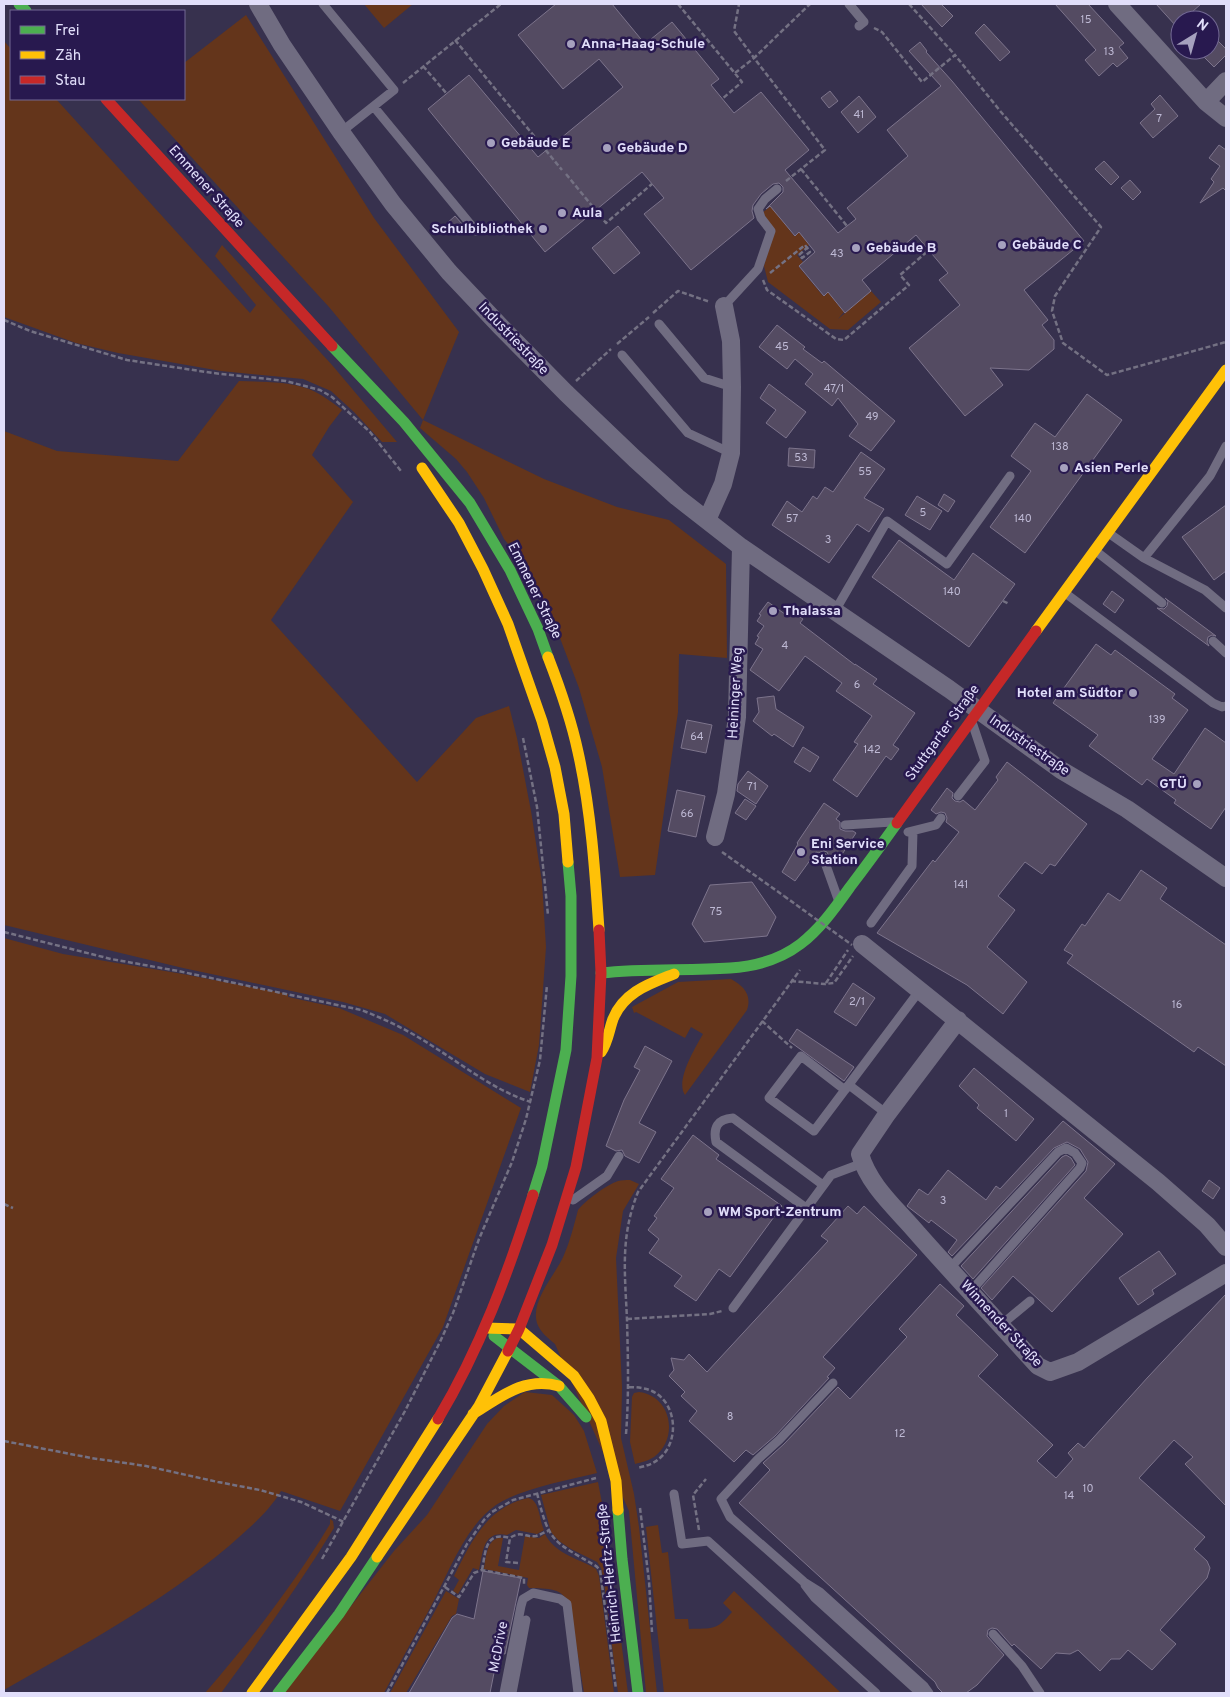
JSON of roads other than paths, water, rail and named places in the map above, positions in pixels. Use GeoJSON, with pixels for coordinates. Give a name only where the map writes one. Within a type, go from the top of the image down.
{"type":"FeatureCollection","features":[{"type":"Feature","properties":{"kind":"main road","name":"Emmener Straße"},"geometry":{"type":"LineString","coordinates":[[107,100],[404,422],[470,503],[510,570],[538,629],[564,700],[578,752],[586,795],[596,883],[601,973],[597,1058]]}},
{"type":"Feature","properties":{"kind":"main road","name":"Emmener Straße"},"geometry":{"type":"LineString","coordinates":[[284,294],[383,417]]}},
{"type":"Feature","properties":{"kind":"main road","name":"Stuttgarter Straße"},"geometry":{"type":"LineString","coordinates":[[571,976],[632,969],[685,969],[760,965],[787,954],[802,945],[815,933],[898,822],[1108,532],[1222,386],[1226,370]]}},
{"type":"Feature","properties":{"kind":"main road"},"geometry":{"type":"LineString","coordinates":[[252,1693],[351,1557],[456,1389],[485,1328],[514,1253],[542,1166],[566,1050],[571,976],[571,896],[564,814],[554,767],[542,721],[508,624],[483,569],[459,524],[413,455]]}},
{"type":"Feature","properties":{"kind":"main road"},"geometry":{"type":"LineString","coordinates":[[278,1693],[339,1614],[473,1414],[509,1350],[552,1245],[565,1206],[576,1167],[597,1058],[608,1043],[616,1011],[626,997],[642,986],[685,969]]}},
{"type":"Feature","properties":{"kind":"main road"},"geometry":{"type":"LineString","coordinates":[[601,973],[623,985],[642,986]]}},
{"type":"Feature","properties":{"kind":"main road"},"geometry":{"type":"LineString","coordinates":[[485,1328],[519,1329]]}},
{"type":"Feature","properties":{"kind":"main road","name":"Heinrich-Hertz-Straße"},"geometry":{"type":"LineString","coordinates":[[485,1328],[509,1350],[558,1386],[578,1406],[609,1450]]}},
{"type":"Feature","properties":{"kind":"main road","name":"Heinrich-Hertz-Straße"},"geometry":{"type":"LineString","coordinates":[[519,1329],[574,1376],[589,1398],[601,1421],[616,1481],[623,1568],[638,1693]]}},
{"type":"Feature","properties":{"kind":"main road"},"geometry":{"type":"LineString","coordinates":[[473,1414],[528,1384],[546,1382],[558,1386]]}},
{"type":"Feature","properties":{"kind":"street","name":"Industriestraße"},"geometry":{"type":"LineString","coordinates":[[258,4],[282,45],[341,132],[393,204],[449,272],[566,394],[635,459],[678,497],[741,546],[835,611],[975,715],[1062,770],[1101,790],[1226,878]]}},
{"type":"Feature","properties":{"kind":"street"},"geometry":{"type":"LineString","coordinates":[[1117,4],[1206,102],[1226,118]]}},
{"type":"Feature","properties":{"kind":"street"},"geometry":{"type":"LineString","coordinates":[[1206,102],[1226,81]]}},
{"type":"Feature","properties":{"kind":"street"},"geometry":{"type":"LineString","coordinates":[[707,520],[723,484],[731,453],[731,341],[724,306]]}},
{"type":"Feature","properties":{"kind":"street","name":"Heininger Weg"},"geometry":{"type":"LineString","coordinates":[[715,837],[726,794],[737,717],[741,546]]}},
{"type":"Feature","properties":{"kind":"street"},"geometry":{"type":"LineString","coordinates":[[857,944],[958,1020],[1105,1147],[1158,1182],[1207,1225],[1226,1247]]}},
{"type":"Feature","properties":{"kind":"street"},"geometry":{"type":"LineString","coordinates":[[863,1163],[860,1154],[887,1114],[958,1020]]}},
{"type":"Feature","properties":{"kind":"street","name":"Winnender Straße"},"geometry":{"type":"LineString","coordinates":[[863,1163],[875,1185],[949,1269],[1038,1366],[1050,1372],[1078,1362],[1226,1273]]}},
{"type":"Feature","properties":{"kind":"lane"},"geometry":{"type":"LineString","coordinates":[[322,4],[394,90],[341,132]]}},
{"type":"Feature","properties":{"kind":"lane"},"geometry":{"type":"LineString","coordinates":[[849,4],[862,24]]}},
{"type":"Feature","properties":{"kind":"lane"},"geometry":{"type":"LineString","coordinates":[[374,107],[476,231]]}},
{"type":"Feature","properties":{"kind":"lane"},"geometry":{"type":"LineString","coordinates":[[724,306],[758,269],[770,231],[761,218],[758,209],[765,199],[780,186]]}},
{"type":"Feature","properties":{"kind":"lane"},"geometry":{"type":"LineString","coordinates":[[659,324],[704,378],[732,386]]}},
{"type":"Feature","properties":{"kind":"lane"},"geometry":{"type":"LineString","coordinates":[[622,355],[688,433],[731,453]]}},
{"type":"Feature","properties":{"kind":"lane"},"geometry":{"type":"LineString","coordinates":[[1144,558],[1210,476],[1226,446]]}},
{"type":"Feature","properties":{"kind":"lane"},"geometry":{"type":"LineString","coordinates":[[835,611],[887,521],[947,564],[1010,476]]}},
{"type":"Feature","properties":{"kind":"lane"},"geometry":{"type":"LineString","coordinates":[[1108,532],[1144,558],[1205,590],[1226,608]]}},
{"type":"Feature","properties":{"kind":"lane"},"geometry":{"type":"LineString","coordinates":[[1095,551],[1162,603]]}},
{"type":"Feature","properties":{"kind":"lane"},"geometry":{"type":"LineString","coordinates":[[1064,593],[1213,703],[1222,707],[1226,706]]}},
{"type":"Feature","properties":{"kind":"lane"},"geometry":{"type":"LineString","coordinates":[[1213,641],[1226,653]]}},
{"type":"Feature","properties":{"kind":"lane"},"geometry":{"type":"LineString","coordinates":[[958,796],[984,761],[975,715]]}},
{"type":"Feature","properties":{"kind":"lane"},"geometry":{"type":"LineString","coordinates":[[886,838],[936,825],[941,818]]}},
{"type":"Feature","properties":{"kind":"lane"},"geometry":{"type":"LineString","coordinates":[[845,826],[898,822]]}},
{"type":"Feature","properties":{"kind":"lane"},"geometry":{"type":"LineString","coordinates":[[871,923],[912,866],[912,831]]}},
{"type":"Feature","properties":{"kind":"lane"},"geometry":{"type":"LineString","coordinates":[[823,857],[839,902]]}},
{"type":"Feature","properties":{"kind":"lane"},"geometry":{"type":"LineString","coordinates":[[887,1114],[847,1087],[801,1056],[770,1098],[814,1131],[847,1087],[920,990]]}},
{"type":"Feature","properties":{"kind":"lane"},"geometry":{"type":"LineString","coordinates":[[806,1208],[716,1142],[715,1129],[718,1122],[733,1118],[824,1185]]}},
{"type":"Feature","properties":{"kind":"lane"},"geometry":{"type":"LineString","coordinates":[[949,1269],[1058,1152],[1066,1148],[1075,1153],[1082,1163],[1080,1168],[970,1292]]}},
{"type":"Feature","properties":{"kind":"lane"},"geometry":{"type":"LineString","coordinates":[[565,1206],[607,1176],[619,1156]]}},
{"type":"Feature","properties":{"kind":"lane"},"geometry":{"type":"LineString","coordinates":[[733,1308],[831,1175],[863,1163]]}},
{"type":"Feature","properties":{"kind":"lane"},"geometry":{"type":"LineString","coordinates":[[1001,1325],[1030,1301]]}},
{"type":"Feature","properties":{"kind":"lane"},"geometry":{"type":"LineString","coordinates":[[833,1383],[721,1499],[730,1517],[804,1582],[820,1592],[924,1686],[929,1693]]}},
{"type":"Feature","properties":{"kind":"lane"},"geometry":{"type":"LineString","coordinates":[[674,1494],[682,1544],[708,1541],[876,1693]]}},
{"type":"Feature","properties":{"kind":"lane"},"geometry":{"type":"LineString","coordinates":[[804,1582],[815,1598],[920,1693]]}},
{"type":"Feature","properties":{"kind":"lane","name":"McDrive"},"geometry":{"type":"LineString","coordinates":[[504,1693],[523,1599],[533,1593],[560,1599],[567,1604],[578,1693]]}},
{"type":"Feature","properties":{"kind":"lane"},"geometry":{"type":"LineString","coordinates":[[512,1693],[526,1620]]}},
{"type":"Feature","properties":{"kind":"lane"},"geometry":{"type":"LineString","coordinates":[[993,1634],[1022,1666],[1040,1693]]}},
{"type":"Feature","properties":{"kind":"place","name":"Anna-Haag-Schule"},"geometry":{"type":"Point","coordinates":[571,44]}},
{"type":"Feature","properties":{"kind":"place","name":"Gebäude E"},"geometry":{"type":"Point","coordinates":[491,143]}},
{"type":"Feature","properties":{"kind":"place","name":"Gebäude D"},"geometry":{"type":"Point","coordinates":[607,148]}},
{"type":"Feature","properties":{"kind":"place","name":"Aula"},"geometry":{"type":"Point","coordinates":[562,213]}},
{"type":"Feature","properties":{"kind":"place","name":"Schulbibliothek"},"geometry":{"type":"Point","coordinates":[543,229]}},
{"type":"Feature","properties":{"kind":"place","name":"Gebäude C"},"geometry":{"type":"Point","coordinates":[1002,245]}},
{"type":"Feature","properties":{"kind":"place","name":"Gebäude B"},"geometry":{"type":"Point","coordinates":[856,248]}},
{"type":"Feature","properties":{"kind":"place","name":"Asien Perle"},"geometry":{"type":"Point","coordinates":[1064,468]}},
{"type":"Feature","properties":{"kind":"place","name":"Thalassa"},"geometry":{"type":"Point","coordinates":[773,611]}},
{"type":"Feature","properties":{"kind":"place","name":"Hotel am Südtor"},"geometry":{"type":"Point","coordinates":[1133,693]}},
{"type":"Feature","properties":{"kind":"place","name":"GTÜ"},"geometry":{"type":"Point","coordinates":[1197,784]}},
{"type":"Feature","properties":{"kind":"place","name":"Eni Service Station"},"geometry":{"type":"Point","coordinates":[801,852]}},
{"type":"Feature","properties":{"kind":"place","name":"WM Sport-Zentrum"},"geometry":{"type":"Point","coordinates":[708,1212]}}]}
